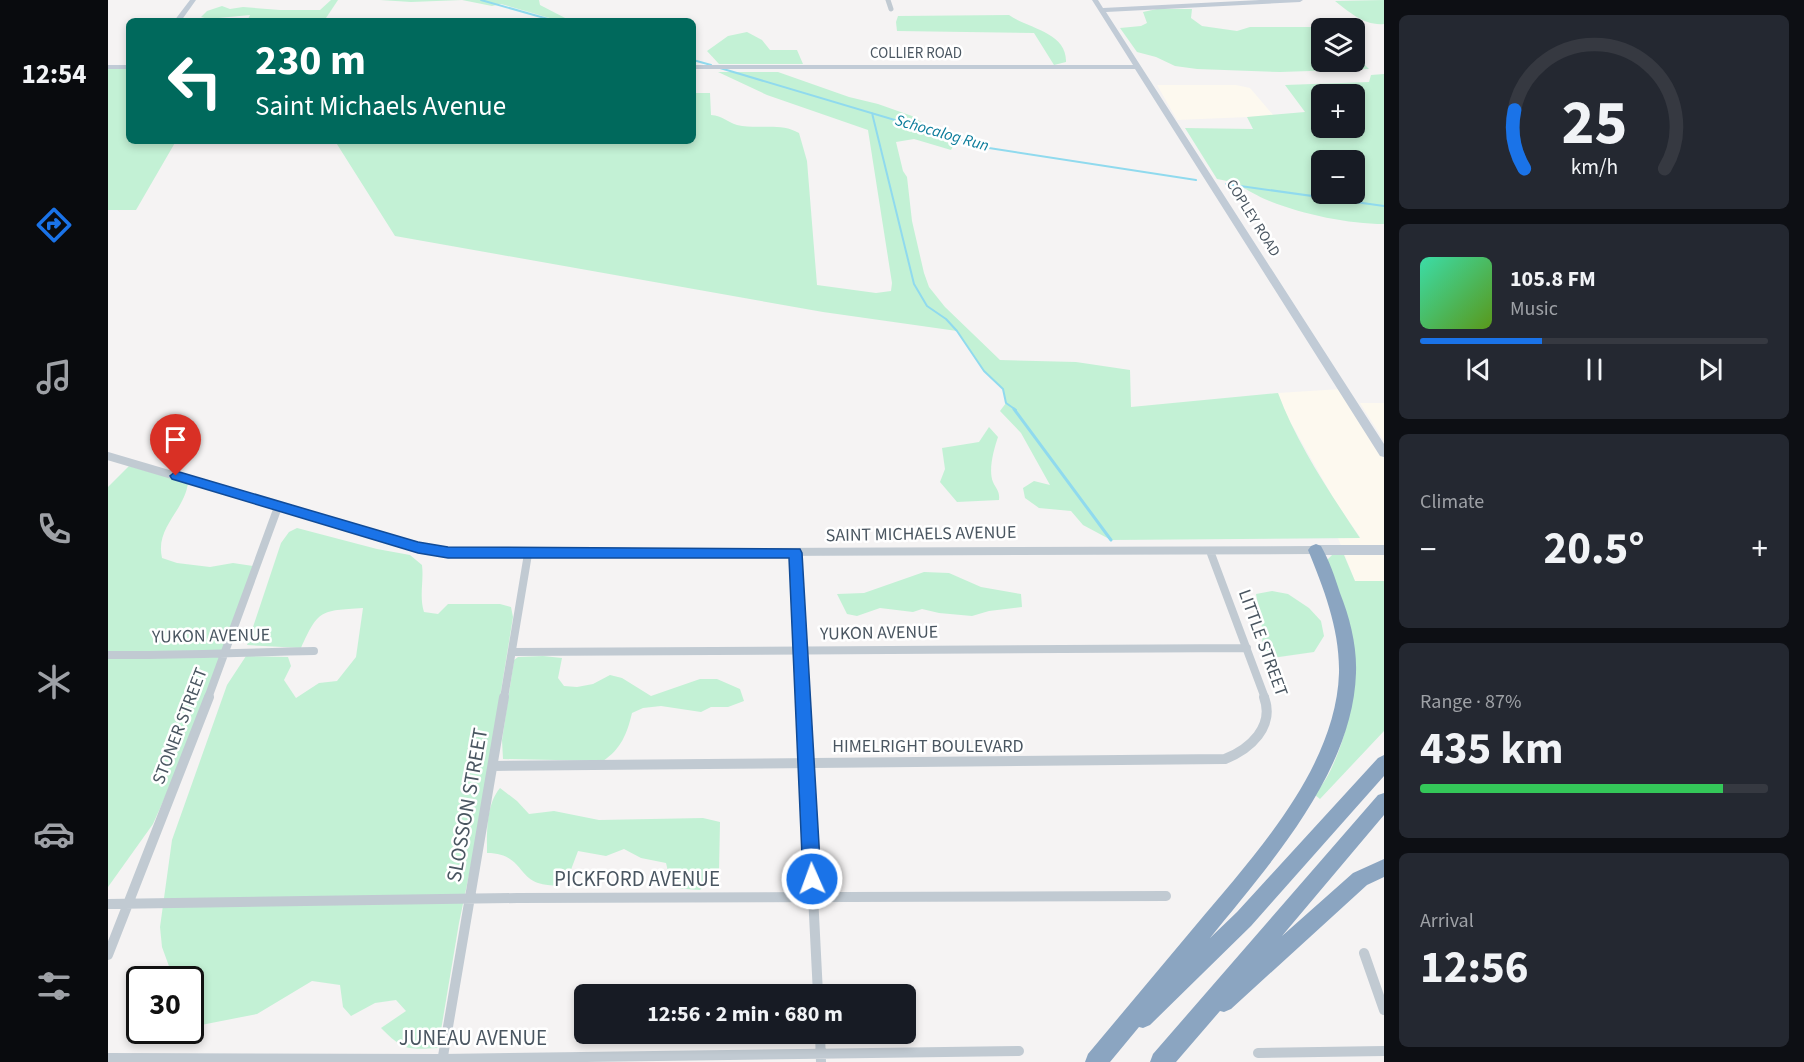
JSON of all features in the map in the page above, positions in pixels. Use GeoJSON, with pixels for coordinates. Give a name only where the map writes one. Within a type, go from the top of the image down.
{"type":"FeatureCollection","features":[{"type":"Feature","properties":{"kind":"highway"},"geometry":{"type":"LineString","coordinates":[[1097,1062],[1246,881],[1296,813],[1326,756],[1343,707],[1347,658],[1343,625],[1336,599],[1316,550]]}},
{"type":"Feature","properties":{"kind":"highway"},"geometry":{"type":"LineString","coordinates":[[1097,1062],[1244,919],[1384,763]]}},
{"type":"Feature","properties":{"kind":"highway"},"geometry":{"type":"LineString","coordinates":[[1161,1062],[1384,801]]}},
{"type":"Feature","properties":{"kind":"highway"},"geometry":{"type":"LineString","coordinates":[[1177,1045],[1360,879],[1384,868]]}},
{"type":"Feature","properties":{"kind":"main road"},"geometry":{"type":"LineString","coordinates":[[179,18],[193,0]]}},
{"type":"Feature","properties":{"kind":"main road","name":"COPLEY ROAD"},"geometry":{"type":"LineString","coordinates":[[1095,0],[1384,453]]}},
{"type":"Feature","properties":{"kind":"main road"},"geometry":{"type":"LineString","coordinates":[[1101,10],[1300,0]]}},
{"type":"Feature","properties":{"kind":"main road"},"geometry":{"type":"LineString","coordinates":[[108,67],[126,67]]}},
{"type":"Feature","properties":{"kind":"main road","name":"COLLIER ROAD"},"geometry":{"type":"LineString","coordinates":[[696,67],[1139,67]]}},
{"type":"Feature","properties":{"kind":"main road"},"geometry":{"type":"LineString","coordinates":[[1316,550],[1384,550]]}},
{"type":"Feature","properties":{"kind":"street"},"geometry":{"type":"LineString","coordinates":[[888,0],[891,9]]}},
{"type":"Feature","properties":{"kind":"street","name":"SAINT MICHAELS AVENUE"},"geometry":{"type":"LineString","coordinates":[[108,456],[433,551],[528,554],[1110,549],[1316,550]]}},
{"type":"Feature","properties":{"kind":"street","name":"STONER STREET"},"geometry":{"type":"LineString","coordinates":[[108,955],[226,652],[278,507]]}},
{"type":"Feature","properties":{"kind":"street","name":"LITTLE STREET"},"geometry":{"type":"LineString","coordinates":[[1210,551],[1268,707],[1266,722],[1251,745]]}},
{"type":"Feature","properties":{"kind":"street"},"geometry":{"type":"LineString","coordinates":[[795,553],[817,984]]}},
{"type":"Feature","properties":{"kind":"street","name":"SLOSSON STREET"},"geometry":{"type":"LineString","coordinates":[[442,1060],[528,554]]}},
{"type":"Feature","properties":{"kind":"street","name":"YUKON AVENUE"},"geometry":{"type":"LineString","coordinates":[[512,652],[1247,648]]}},
{"type":"Feature","properties":{"kind":"street","name":"YUKON AVENUE"},"geometry":{"type":"LineString","coordinates":[[108,655],[190,656],[226,652],[314,651]]}},
{"type":"Feature","properties":{"kind":"street","name":"HIMELRIGHT BOULEVARD"},"geometry":{"type":"LineString","coordinates":[[493,766],[1225,759],[1239,754],[1251,745]]}},
{"type":"Feature","properties":{"kind":"street","name":"PICKFORD AVENUE"},"geometry":{"type":"LineString","coordinates":[[108,904],[1166,896]]}},
{"type":"Feature","properties":{"kind":"street"},"geometry":{"type":"LineString","coordinates":[[1364,953],[1384,1010]]}},
{"type":"Feature","properties":{"kind":"street","name":"JUNEAU AVENUE"},"geometry":{"type":"LineString","coordinates":[[108,1058],[442,1060],[821,1058],[1019,1051]]}},
{"type":"Feature","properties":{"kind":"street"},"geometry":{"type":"LineString","coordinates":[[1258,1053],[1384,1051]]}},
{"type":"Feature","properties":{"kind":"shaded area"},"geometry":{"type":"Polygon","coordinates":[[[1157,85],[1236,85],[1250,88],[1274,116],[1177,120],[1157,85]]]}},
{"type":"Feature","properties":{"kind":"shaded area"},"geometry":{"type":"Polygon","coordinates":[[[1341,389],[1384,459],[1384,581],[1355,581],[1338,538],[1360,537],[1335,501],[1287,416],[1278,393],[1341,389]]]}},
{"type":"Feature","properties":{"kind":"shaded area"},"geometry":{"type":"Polygon","coordinates":[[[1360,403],[1384,403],[1384,441],[1360,403]]]}},
{"type":"Feature","properties":{"kind":"green space"},"geometry":{"type":"Polygon","coordinates":[[[331,0],[338,0],[326,18],[248,18],[250,15],[201,17],[207,11],[222,6],[230,9],[243,7],[320,10],[331,0]]]}},
{"type":"Feature","properties":{"kind":"green space"},"geometry":{"type":"Polygon","coordinates":[[[380,0],[462,0],[411,2],[380,0]]]}},
{"type":"Feature","properties":{"kind":"green space"},"geometry":{"type":"Polygon","coordinates":[[[462,0],[539,0],[540,5],[565,18],[550,18],[501,4],[492,6],[462,0]]]}},
{"type":"Feature","properties":{"kind":"green space"},"geometry":{"type":"Polygon","coordinates":[[[1384,0],[1384,24],[1365,21],[1365,18],[1359,18],[1335,1],[1384,0]]]}},
{"type":"Feature","properties":{"kind":"green space"},"geometry":{"type":"Polygon","coordinates":[[[1157,9],[1192,9],[1191,18],[1202,26],[1237,31],[1250,27],[1311,27],[1311,71],[1197,69],[1175,66],[1156,57],[1137,52],[1120,28],[1141,26],[1147,23],[1143,12],[1157,9]]]}},
{"type":"Feature","properties":{"kind":"green space"},"geometry":{"type":"Polygon","coordinates":[[[1009,15],[1054,38],[1065,52],[1066,62],[1054,65],[1034,33],[897,31],[896,22],[898,16],[1009,15]]]}},
{"type":"Feature","properties":{"kind":"green space"},"geometry":{"type":"Polygon","coordinates":[[[747,32],[762,40],[770,50],[797,50],[803,64],[719,64],[707,51],[728,36],[747,32]]]}},
{"type":"Feature","properties":{"kind":"green space"},"geometry":{"type":"Polygon","coordinates":[[[108,69],[126,69],[126,144],[174,144],[136,210],[108,210],[108,69]]]}},
{"type":"Feature","properties":{"kind":"green space"},"geometry":{"type":"Polygon","coordinates":[[[718,72],[778,72],[912,116],[955,143],[951,150],[914,139],[896,142],[903,171],[907,177],[912,221],[924,273],[929,287],[945,307],[1000,360],[1076,362],[1130,370],[1131,407],[1278,393],[1304,449],[1360,538],[1111,540],[1083,525],[1071,511],[1039,508],[1025,498],[1023,488],[1034,481],[1050,485],[1021,433],[1000,411],[1006,403],[1003,389],[984,371],[957,331],[823,312],[395,236],[337,144],[696,144],[696,93],[710,93],[711,115],[737,125],[777,127],[799,133],[807,161],[817,285],[876,293],[891,291],[892,283],[868,130],[767,95],[718,72]]]}},
{"type":"Feature","properties":{"kind":"green space"},"geometry":{"type":"Polygon","coordinates":[[[1384,74],[1384,224],[1340,220],[1309,214],[1260,197],[1225,180],[1217,179],[1185,128],[1253,129],[1247,117],[1305,112],[1285,85],[1311,84],[1311,138],[1365,138],[1365,84],[1313,84],[1369,82],[1371,75],[1384,74]]]}},
{"type":"Feature","properties":{"kind":"green space"},"geometry":{"type":"Polygon","coordinates":[[[989,427],[998,437],[991,472],[999,500],[957,502],[940,482],[945,469],[942,448],[979,442],[989,427]]]}},
{"type":"Feature","properties":{"kind":"green space"},"geometry":{"type":"Polygon","coordinates":[[[129,466],[188,483],[181,503],[166,528],[161,547],[162,558],[177,563],[210,567],[233,563],[253,566],[232,627],[173,779],[153,824],[108,887],[108,487],[129,466]]]}},
{"type":"Feature","properties":{"kind":"green space"},"geometry":{"type":"Polygon","coordinates":[[[297,528],[377,549],[410,555],[422,565],[424,612],[438,614],[448,604],[500,604],[511,607],[513,617],[479,827],[459,923],[438,1048],[406,1047],[395,1041],[381,1028],[406,1011],[396,1000],[375,1003],[351,1016],[343,1007],[340,985],[312,981],[257,1014],[204,1024],[204,966],[169,966],[162,947],[160,927],[172,840],[227,685],[246,656],[288,657],[291,666],[284,680],[296,698],[319,683],[337,681],[356,657],[363,608],[323,614],[312,626],[301,648],[247,645],[281,543],[289,532],[297,528]]]}},
{"type":"Feature","properties":{"kind":"green space"},"geometry":{"type":"Polygon","coordinates":[[[1333,554],[1344,555],[1355,581],[1384,581],[1384,731],[1320,799],[1315,795],[1330,771],[1342,741],[1349,715],[1352,689],[1350,637],[1344,611],[1326,561],[1333,554]]]}},
{"type":"Feature","properties":{"kind":"green space"},"geometry":{"type":"Polygon","coordinates":[[[924,572],[949,573],[981,587],[1021,594],[1022,607],[989,611],[972,616],[922,609],[913,612],[880,608],[857,616],[847,614],[837,594],[864,593],[924,572]]]}},
{"type":"Feature","properties":{"kind":"green space"},"geometry":{"type":"Polygon","coordinates":[[[1272,591],[1288,594],[1309,608],[1321,621],[1324,636],[1314,652],[1272,658],[1261,651],[1263,633],[1256,594],[1272,591]]]}},
{"type":"Feature","properties":{"kind":"green space"},"geometry":{"type":"Polygon","coordinates":[[[518,657],[562,658],[558,678],[564,686],[577,687],[593,684],[610,675],[622,678],[651,696],[700,679],[717,679],[740,689],[744,701],[728,707],[711,707],[701,712],[661,706],[643,708],[632,713],[622,740],[603,761],[503,759],[502,740],[514,660],[518,657]]]}},
{"type":"Feature","properties":{"kind":"green space"},"geometry":{"type":"Polygon","coordinates":[[[500,788],[529,814],[554,811],[599,820],[703,818],[720,822],[719,870],[700,890],[672,888],[666,863],[641,858],[624,849],[606,856],[578,851],[569,875],[557,886],[538,883],[531,880],[506,857],[487,853],[487,827],[490,810],[500,788]]]}},
{"type":"Feature","properties":{"kind":"waterway","name":"Schocalog Run"},"geometry":{"type":"LineString","coordinates":[[481,0],[544,18]]}},
{"type":"Feature","properties":{"kind":"waterway","name":"Schocalog Run"},"geometry":{"type":"LineString","coordinates":[[696,61],[711,65]]}},
{"type":"Feature","properties":{"kind":"waterway","name":"Schocalog Run"},"geometry":{"type":"LineString","coordinates":[[720,68],[872,113]]}},
{"type":"Feature","properties":{"kind":"waterway","name":"Schocalog Run"},"geometry":{"type":"LineString","coordinates":[[872,113],[989,148],[1196,180]]}},
{"type":"Feature","properties":{"kind":"waterway"},"geometry":{"type":"LineString","coordinates":[[872,113],[914,284],[927,306],[946,319],[957,331],[984,371],[1003,389],[1006,403],[1016,410]]}},
{"type":"Feature","properties":{"kind":"waterway","name":"Schocalog Run"},"geometry":{"type":"LineString","coordinates":[[1226,184],[1384,206]]}},
{"type":"Feature","properties":{"kind":"waterway"},"geometry":{"type":"LineString","coordinates":[[1014,409],[1111,540]]}},
{"type":"Feature","properties":{"kind":"route"},"geometry":{"type":"LineString","coordinates":[[176,476],[418,548],[448,553],[762,551],[795,553],[812,879]]}}]}
